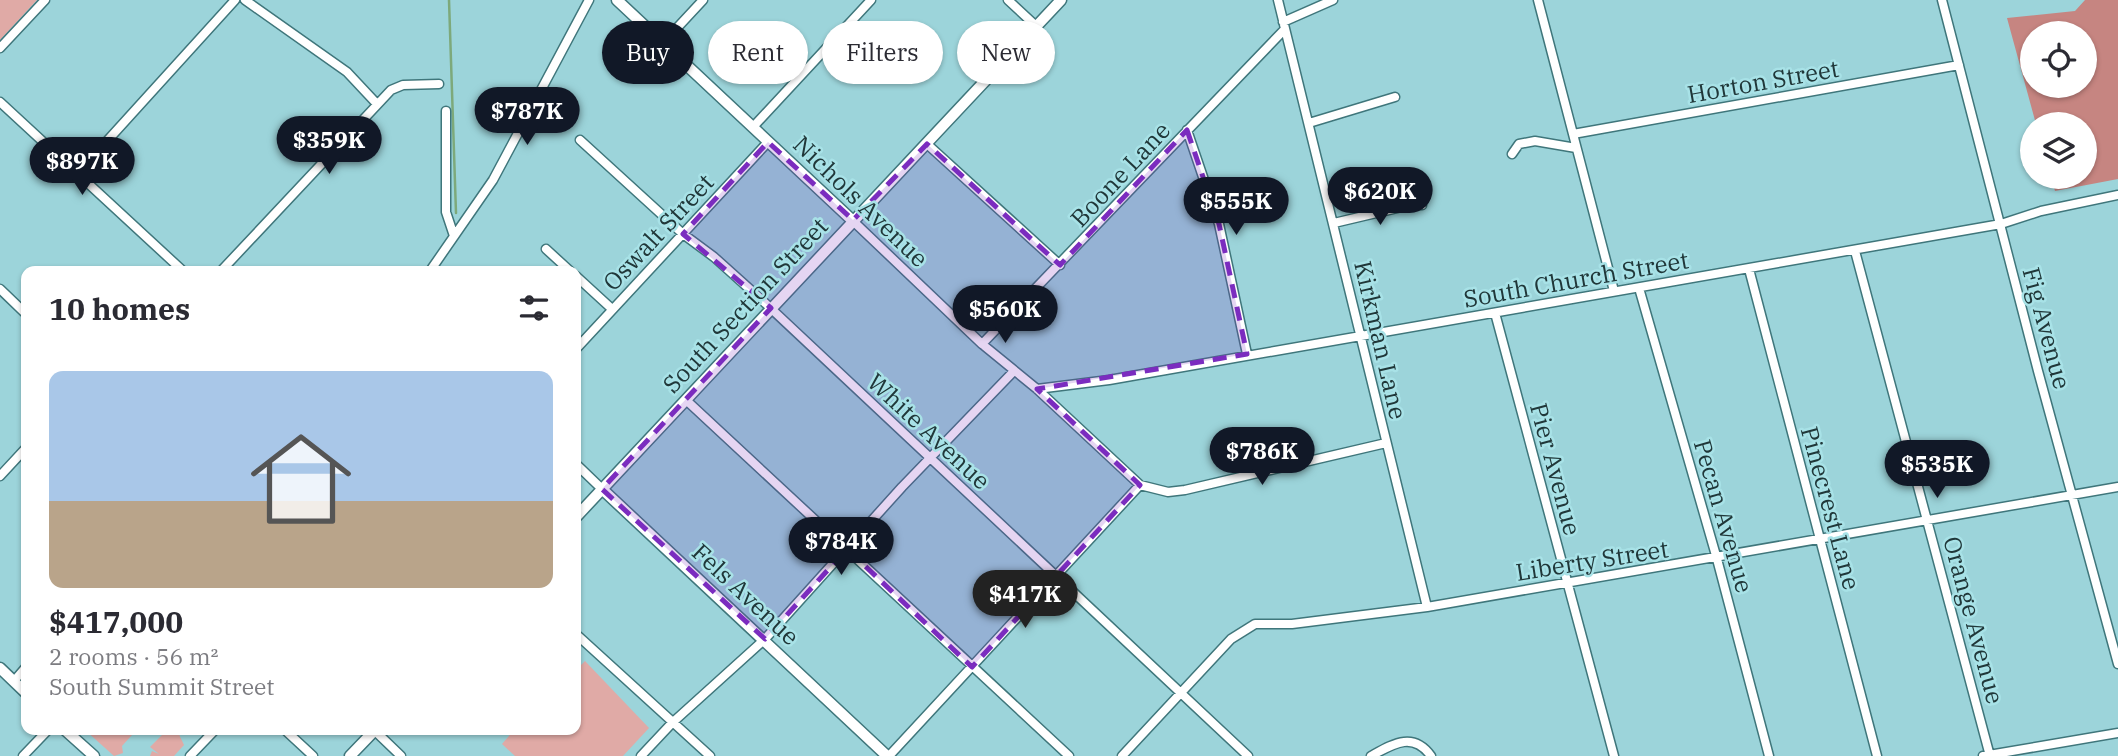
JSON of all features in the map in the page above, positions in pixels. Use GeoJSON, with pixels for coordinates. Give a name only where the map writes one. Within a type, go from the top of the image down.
{"type":"FeatureCollection","features":[{"type":"Feature","properties":{"kind":"street"},"geometry":{"type":"LineString","coordinates":[[0,48],[45,0]]}},
{"type":"Feature","properties":{"kind":"street"},"geometry":{"type":"LineString","coordinates":[[78,173],[235,0]]}},
{"type":"Feature","properties":{"kind":"street"},"geometry":{"type":"LineString","coordinates":[[245,0],[347,72],[377,104]]}},
{"type":"Feature","properties":{"kind":"street"},"geometry":{"type":"LineString","coordinates":[[433,266],[493,180],[589,0]]}},
{"type":"Feature","properties":{"kind":"street","name":"Nichols Avenue"},"geometry":{"type":"LineString","coordinates":[[617,0],[639,21]]}},
{"type":"Feature","properties":{"kind":"street"},"geometry":{"type":"LineString","coordinates":[[683,21],[703,0]]}},
{"type":"Feature","properties":{"kind":"street"},"geometry":{"type":"LineString","coordinates":[[753,127],[871,0]]}},
{"type":"Feature","properties":{"kind":"street"},"geometry":{"type":"LineString","coordinates":[[1008,0],[1031,21]]}},
{"type":"Feature","properties":{"kind":"street","name":"South Section Street"},"geometry":{"type":"LineString","coordinates":[[1041,21],[1060,0]]}},
{"type":"Feature","properties":{"kind":"street","name":"Kirkman Lane"},"geometry":{"type":"LineString","coordinates":[[1278,0],[1427,607]]}},
{"type":"Feature","properties":{"kind":"street","name":"Boone Lane"},"geometry":{"type":"LineString","coordinates":[[982,344],[1060,265],[1284,26],[1333,0]]}},
{"type":"Feature","properties":{"kind":"street"},"geometry":{"type":"LineString","coordinates":[[1538,0],[1614,291]]}},
{"type":"Feature","properties":{"kind":"street","name":"Fig Avenue"},"geometry":{"type":"LineString","coordinates":[[1942,0],[2118,664]]}},
{"type":"Feature","properties":{"kind":"street","name":"Horton Street"},"geometry":{"type":"LineString","coordinates":[[1573,134],[1959,65]]}},
{"type":"Feature","properties":{"kind":"street","name":"Nichols Avenue"},"geometry":{"type":"LineString","coordinates":[[694,72],[982,344],[1037,389],[1140,485]]}},
{"type":"Feature","properties":{"kind":"street"},"geometry":{"type":"LineString","coordinates":[[226,266],[397,86],[439,83]]}},
{"type":"Feature","properties":{"kind":"street","name":"South Section Street"},"geometry":{"type":"LineString","coordinates":[[581,512],[982,84]]}},
{"type":"Feature","properties":{"kind":"street"},"geometry":{"type":"LineString","coordinates":[[1309,123],[1395,97]]}},
{"type":"Feature","properties":{"kind":"street"},"geometry":{"type":"LineString","coordinates":[[0,102],[178,266]]}},
{"type":"Feature","properties":{"kind":"street"},"geometry":{"type":"LineString","coordinates":[[446,111],[446,212],[454,236]]}},
{"type":"Feature","properties":{"kind":"street"},"geometry":{"type":"LineString","coordinates":[[1187,130],[1219,223],[1247,354]]}},
{"type":"Feature","properties":{"kind":"street","name":"White Avenue"},"geometry":{"type":"LineString","coordinates":[[580,140],[683,234],[714,257],[771,309],[1248,756]]}},
{"type":"Feature","properties":{"kind":"street"},"geometry":{"type":"LineString","coordinates":[[1512,154],[1519,144],[1535,141],[1576,148]]}},
{"type":"Feature","properties":{"kind":"street","name":"Oswalt Street"},"geometry":{"type":"LineString","coordinates":[[581,343],[768,142]]}},
{"type":"Feature","properties":{"kind":"street"},"geometry":{"type":"LineString","coordinates":[[927,144],[1060,265]]}},
{"type":"Feature","properties":{"kind":"street","name":"South Church Street"},"geometry":{"type":"LineString","coordinates":[[1037,389],[1855,251],[2001,224],[2041,211],[2118,195]]}},
{"type":"Feature","properties":{"kind":"street"},"geometry":{"type":"LineString","coordinates":[[1334,223],[1422,205]]}},
{"type":"Feature","properties":{"kind":"street"},"geometry":{"type":"LineString","coordinates":[[546,249],[565,266]]}},
{"type":"Feature","properties":{"kind":"street","name":"Orange Avenue"},"geometry":{"type":"LineString","coordinates":[[1855,251],[1987,756]]}},
{"type":"Feature","properties":{"kind":"street","name":"Pinecrest Lane"},"geometry":{"type":"LineString","coordinates":[[1749,269],[1877,756]]}},
{"type":"Feature","properties":{"kind":"street"},"geometry":{"type":"LineString","coordinates":[[581,281],[611,309]]}},
{"type":"Feature","properties":{"kind":"street","name":"Pecan Avenue"},"geometry":{"type":"LineString","coordinates":[[1639,288],[1717,559],[1769,756]]}},
{"type":"Feature","properties":{"kind":"street"},"geometry":{"type":"LineString","coordinates":[[0,289],[21,309]]}},
{"type":"Feature","properties":{"kind":"street","name":"Pier Avenue"},"geometry":{"type":"LineString","coordinates":[[1495,313],[1614,756]]}},
{"type":"Feature","properties":{"kind":"street"},"geometry":{"type":"LineString","coordinates":[[641,756],[672,723],[765,639],[930,458],[1013,372]]}},
{"type":"Feature","properties":{"kind":"street"},"geometry":{"type":"LineString","coordinates":[[686,400],[1069,756]]}},
{"type":"Feature","properties":{"kind":"street"},"geometry":{"type":"LineString","coordinates":[[888,756],[1140,485],[1168,492],[1185,490],[1386,443]]}},
{"type":"Feature","properties":{"kind":"street"},"geometry":{"type":"LineString","coordinates":[[0,476],[21,454]]}},
{"type":"Feature","properties":{"kind":"street","name":"Fels Avenue"},"geometry":{"type":"LineString","coordinates":[[581,469],[888,756]]}},
{"type":"Feature","properties":{"kind":"street","name":"Liberty Street"},"geometry":{"type":"LineString","coordinates":[[1122,756],[1231,639],[1255,624],[1292,624],[1427,607],[1820,541],[2118,486]]}},
{"type":"Feature","properties":{"kind":"street"},"geometry":{"type":"LineString","coordinates":[[581,639],[710,756]]}},
{"type":"Feature","properties":{"kind":"street"},"geometry":{"type":"LineString","coordinates":[[0,668],[21,688]]}},
{"type":"Feature","properties":{"kind":"street"},"geometry":{"type":"LineString","coordinates":[[14,681],[21,673]]}},
{"type":"Feature","properties":{"kind":"street"},"geometry":{"type":"LineString","coordinates":[[1987,756],[2118,733]]}},
{"type":"Feature","properties":{"kind":"street"},"geometry":{"type":"LineString","coordinates":[[23,756],[43,735]]}},
{"type":"Feature","properties":{"kind":"street"},"geometry":{"type":"LineString","coordinates":[[71,735],[94,756]]}},
{"type":"Feature","properties":{"kind":"street"},"geometry":{"type":"LineString","coordinates":[[190,756],[210,735]]}},
{"type":"Feature","properties":{"kind":"street"},"geometry":{"type":"LineString","coordinates":[[290,735],[313,756]]}},
{"type":"Feature","properties":{"kind":"street"},"geometry":{"type":"LineString","coordinates":[[350,756],[369,735]]}},
{"type":"Feature","properties":{"kind":"street"},"geometry":{"type":"LineString","coordinates":[[379,735],[401,756]]}},
{"type":"Feature","properties":{"kind":"street"},"geometry":{"type":"LineString","coordinates":[[1371,756],[1403,741],[1417,743],[1431,756]]}},
{"type":"Feature","properties":{"kind":"highlighted area"},"geometry":{"type":"Polygon","coordinates":[[[1187,130],[1219,224],[1247,354],[1037,389],[1140,485],[972,667],[847,549],[765,639],[602,489],[771,308],[683,234],[768,142],[853,220],[927,144],[1060,265],[1187,130]]]}},
{"type":"Feature","properties":{"kind":"shaded area"},"geometry":{"type":"Polygon","coordinates":[[[0,0],[37,0],[0,40],[0,0]]]}},
{"type":"Feature","properties":{"kind":"shaded area"},"geometry":{"type":"Polygon","coordinates":[[[2085,0],[2118,0],[2118,179],[2097,183],[2097,112],[2033,112],[2029,98],[2097,98],[2097,21],[2020,21],[2020,66],[2007,18],[2075,11],[2085,0]]]}},
{"type":"Feature","properties":{"kind":"shaded area"},"geometry":{"type":"Polygon","coordinates":[[[585,661],[649,728],[623,756],[515,756],[502,744],[510,735],[581,735],[581,665],[585,661]]]}},
{"type":"Feature","properties":{"kind":"shaded area"},"geometry":{"type":"Polygon","coordinates":[[[91,735],[132,735],[122,746],[123,753],[114,756],[91,735]]]}},
{"type":"Feature","properties":{"kind":"shaded area"},"geometry":{"type":"Polygon","coordinates":[[[162,735],[179,735],[184,745],[174,756],[150,756],[152,751],[159,754],[150,747],[162,735]]]}},
{"type":"Feature","properties":{"kind":"waterway"},"geometry":{"type":"LineString","coordinates":[[449,0],[456,213]]}}]}
